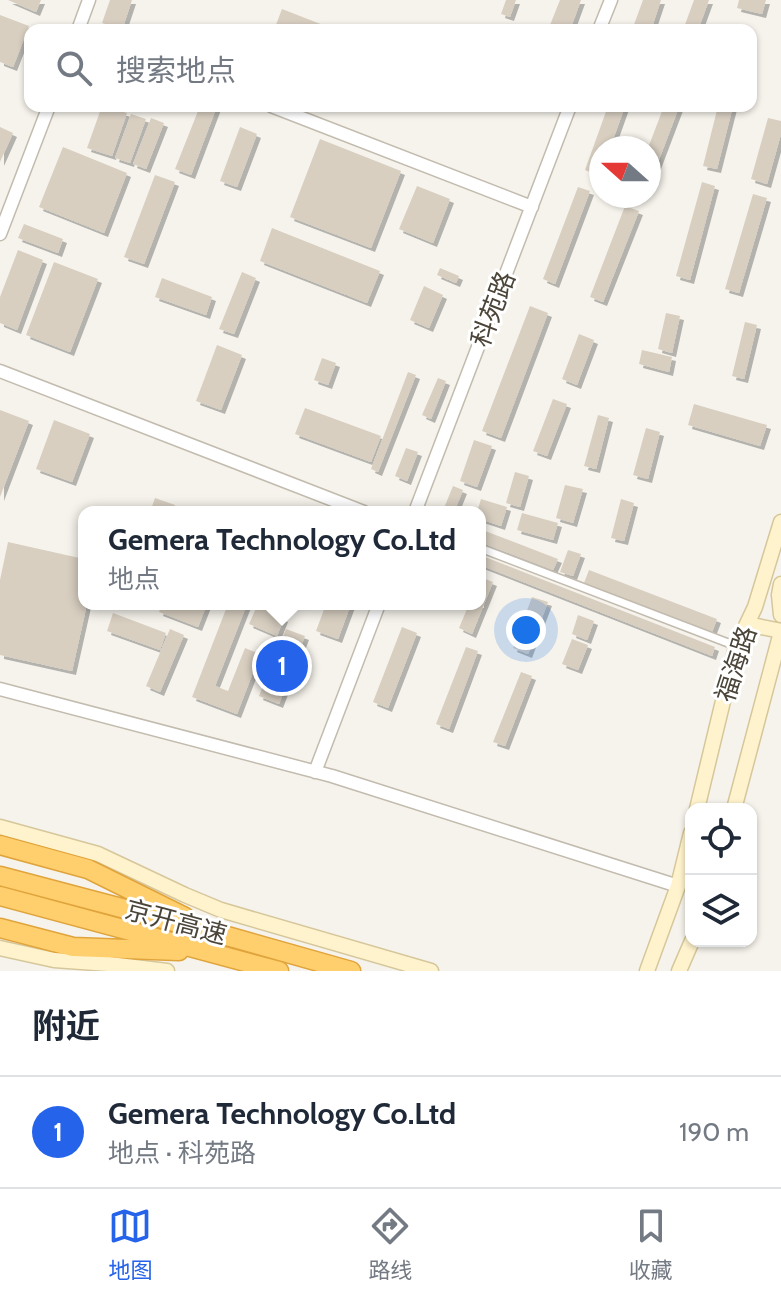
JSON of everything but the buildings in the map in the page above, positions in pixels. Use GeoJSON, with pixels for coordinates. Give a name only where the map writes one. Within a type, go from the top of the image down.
{"type":"FeatureCollection","features":[{"type":"Feature","properties":{"kind":"highway"},"geometry":{"type":"LineString","coordinates":[[0,845],[88,869],[220,934]]}},
{"type":"Feature","properties":{"kind":"highway","name":"京开高速"},"geometry":{"type":"LineString","coordinates":[[0,876],[351,971]]}},
{"type":"Feature","properties":{"kind":"highway","name":"京开高速"},"geometry":{"type":"LineString","coordinates":[[0,896],[279,971]]}},
{"type":"Feature","properties":{"kind":"highway"},"geometry":{"type":"LineString","coordinates":[[0,928],[73,947],[211,952]]}},
{"type":"Feature","properties":{"kind":"main road","name":"福海路"},"geometry":{"type":"LineString","coordinates":[[698,803],[736,647],[755,607],[781,522]]}},
{"type":"Feature","properties":{"kind":"main road","name":"福海路"},"geometry":{"type":"LineString","coordinates":[[781,584],[781,614]]}},
{"type":"Feature","properties":{"kind":"main road"},"geometry":{"type":"LineString","coordinates":[[755,607],[781,614]]}},
{"type":"Feature","properties":{"kind":"main road"},"geometry":{"type":"LineString","coordinates":[[747,624],[781,632]]}},
{"type":"Feature","properties":{"kind":"main road","name":"福海路"},"geometry":{"type":"LineString","coordinates":[[736,803],[781,632]]}},
{"type":"Feature","properties":{"kind":"main road"},"geometry":{"type":"LineString","coordinates":[[0,827],[98,854],[221,910],[431,971]]}},
{"type":"Feature","properties":{"kind":"main road"},"geometry":{"type":"LineString","coordinates":[[647,971],[678,886],[685,857]]}},
{"type":"Feature","properties":{"kind":"main road"},"geometry":{"type":"LineString","coordinates":[[679,971],[689,947]]}},
{"type":"Feature","properties":{"kind":"main road"},"geometry":{"type":"LineString","coordinates":[[0,948],[54,960],[167,971]]}},
{"type":"Feature","properties":{"kind":"street"},"geometry":{"type":"LineString","coordinates":[[80,24],[89,0]]}},
{"type":"Feature","properties":{"kind":"street"},"geometry":{"type":"LineString","coordinates":[[601,24],[611,0]]}},
{"type":"Feature","properties":{"kind":"street"},"geometry":{"type":"LineString","coordinates":[[0,234],[47,112]]}},
{"type":"Feature","properties":{"kind":"street"},"geometry":{"type":"LineString","coordinates":[[287,112],[532,207]]}},
{"type":"Feature","properties":{"kind":"street","name":"科苑路"},"geometry":{"type":"LineString","coordinates":[[417,506],[568,112]]}},
{"type":"Feature","properties":{"kind":"street"},"geometry":{"type":"LineString","coordinates":[[0,371],[349,506]]}},
{"type":"Feature","properties":{"kind":"street"},"geometry":{"type":"LineString","coordinates":[[486,550],[736,647]]}},
{"type":"Feature","properties":{"kind":"street"},"geometry":{"type":"LineString","coordinates":[[315,772],[377,610]]}},
{"type":"Feature","properties":{"kind":"street"},"geometry":{"type":"LineString","coordinates":[[0,689],[315,772],[678,886]]}},
{"type":"Feature","properties":{"kind":"place","name":"Gemera Technology Co.Ltd"},"geometry":{"type":"Point","coordinates":[282,666]}}]}
